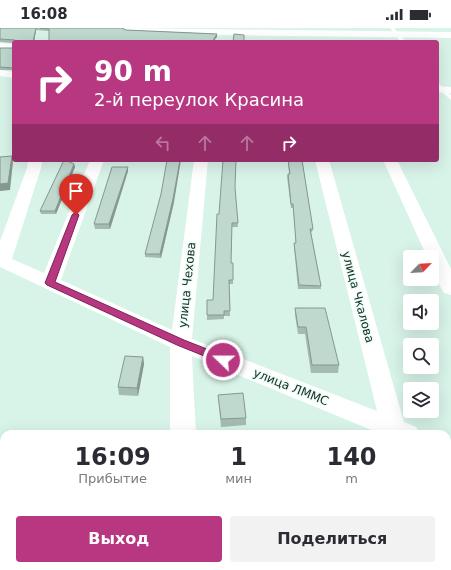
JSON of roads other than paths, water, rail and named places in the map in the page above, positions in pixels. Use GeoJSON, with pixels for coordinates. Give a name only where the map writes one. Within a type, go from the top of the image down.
{"type":"FeatureCollection","features":[{"type":"Feature","properties":{"kind":"street"},"geometry":{"type":"LineString","coordinates":[[126,28],[322,34],[451,35]]}},
{"type":"Feature","properties":{"kind":"street"},"geometry":{"type":"LineString","coordinates":[[215,40],[216,30]]}},
{"type":"Feature","properties":{"kind":"street"},"geometry":{"type":"LineString","coordinates":[[0,46],[12,47]]}},
{"type":"Feature","properties":{"kind":"street"},"geometry":{"type":"LineString","coordinates":[[0,74],[12,75]]}},
{"type":"Feature","properties":{"kind":"street"},"geometry":{"type":"LineString","coordinates":[[1,261],[34,168],[35,162]]}},
{"type":"Feature","properties":{"kind":"street"},"geometry":{"type":"LineString","coordinates":[[50,283],[95,162]]}},
{"type":"Feature","properties":{"kind":"street","name":"улица Чехова"},"geometry":{"type":"LineString","coordinates":[[184,430],[181,343],[202,162]]}},
{"type":"Feature","properties":{"kind":"street","name":"улица Чкалова"},"geometry":{"type":"LineString","coordinates":[[323,162],[397,430]]}},
{"type":"Feature","properties":{"kind":"street"},"geometry":{"type":"LineString","coordinates":[[391,162],[451,289]]}},
{"type":"Feature","properties":{"kind":"street","name":"улица ЛММС"},"geometry":{"type":"LineString","coordinates":[[1,261],[181,343],[393,430]]}},
{"type":"Feature","properties":{"kind":"lane"},"geometry":{"type":"LineString","coordinates":[[442,88],[451,98]]}}]}
